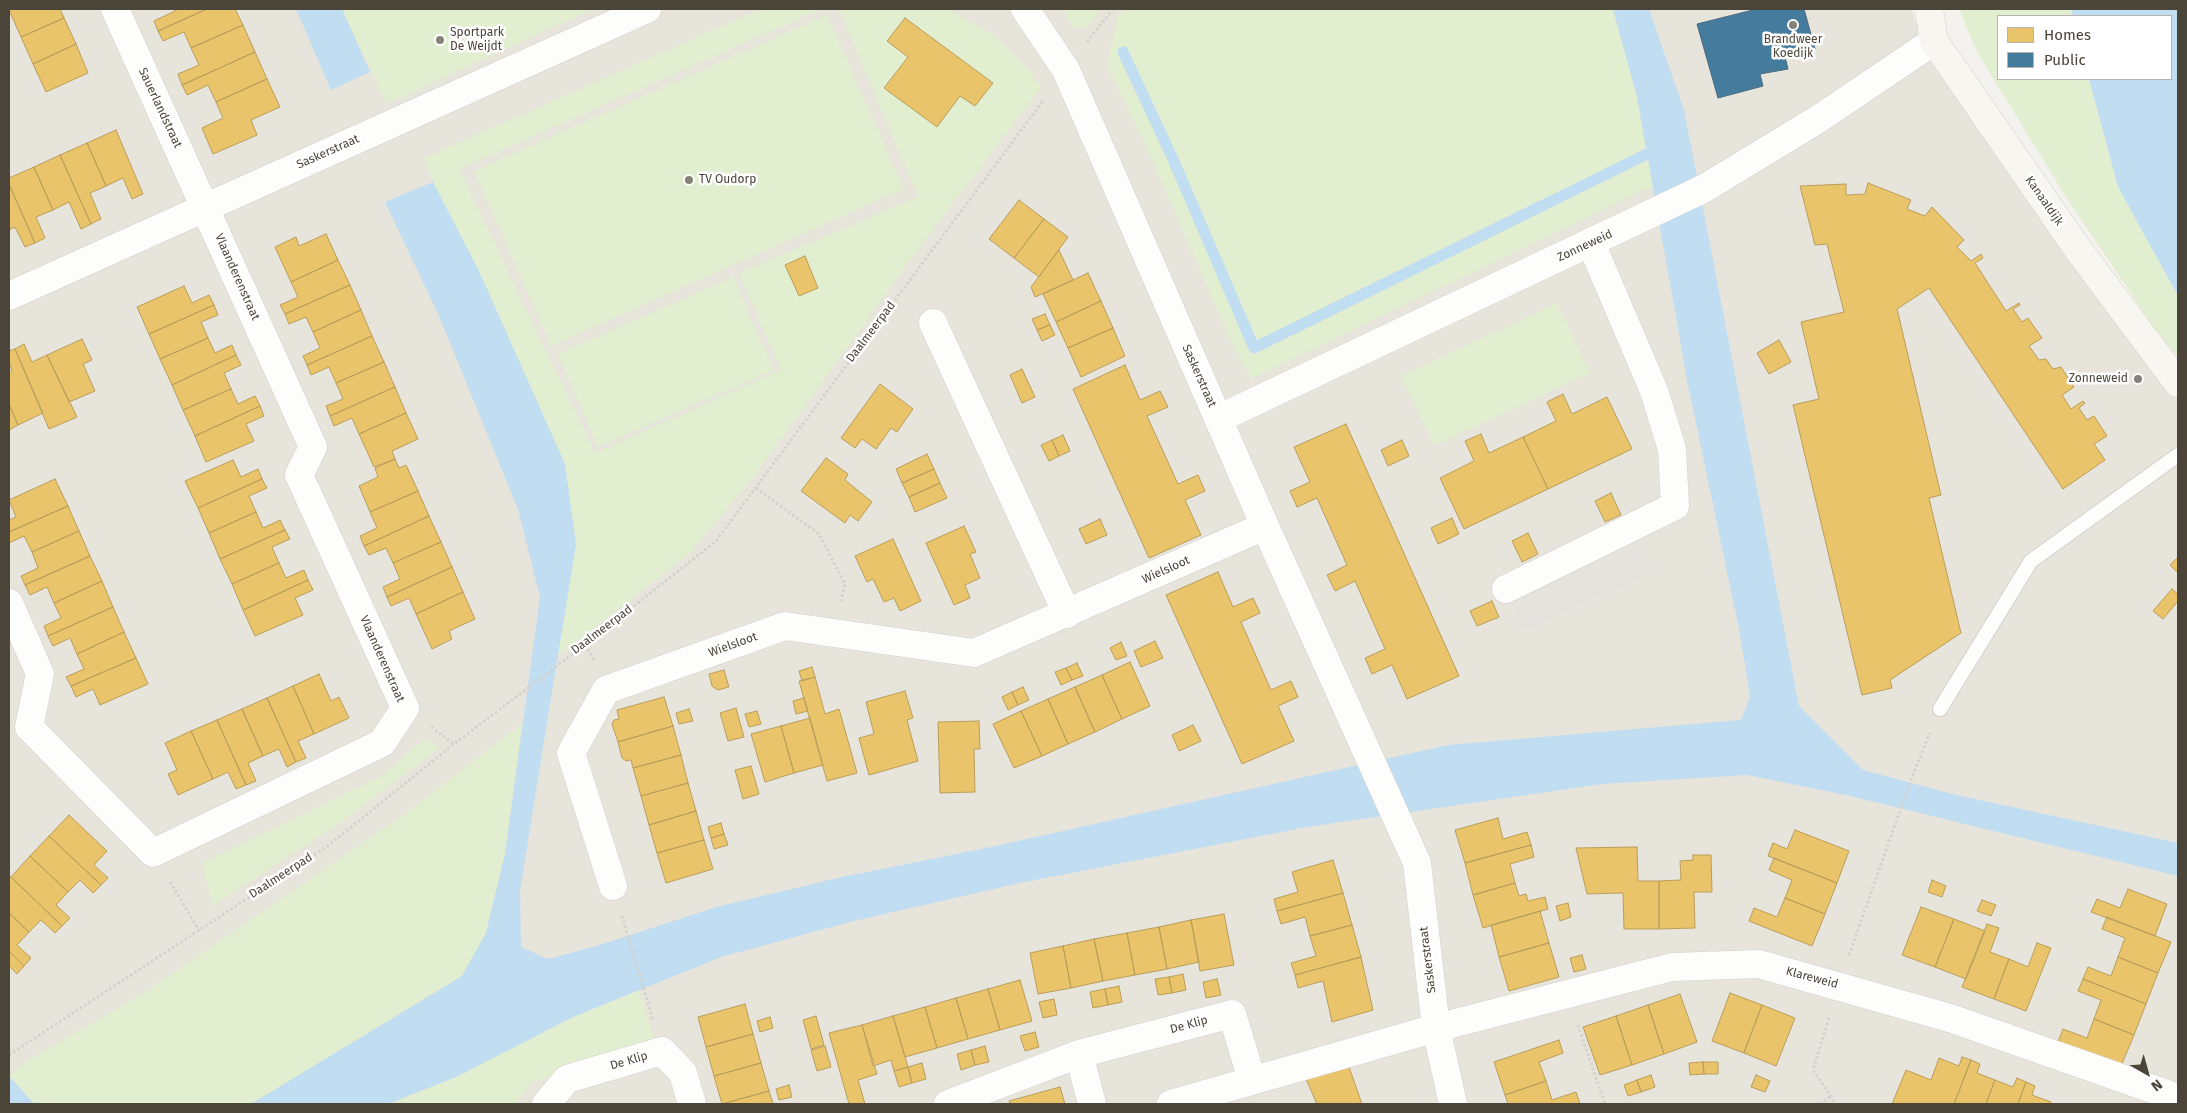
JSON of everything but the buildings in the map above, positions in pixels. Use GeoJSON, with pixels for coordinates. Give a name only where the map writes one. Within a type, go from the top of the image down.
{"type":"FeatureCollection","features":[{"type":"Feature","properties":{"kind":"street","name":"Sauerlandstraat"},"geometry":{"type":"LineString","coordinates":[[115,9],[206,207]]}},
{"type":"Feature","properties":{"kind":"street","name":"Saskerstraat"},"geometry":{"type":"LineString","coordinates":[[9,296],[648,9]]}},
{"type":"Feature","properties":{"kind":"street","name":"Saskerstraat"},"geometry":{"type":"LineString","coordinates":[[1025,9],[1066,70],[1218,420],[1417,863],[1436,1028],[1453,1104]]}},
{"type":"Feature","properties":{"kind":"street","name":"Kanaaldijk"},"geometry":{"type":"LineString","coordinates":[[1929,9],[1934,41],[2077,248],[2178,383]]}},
{"type":"Feature","properties":{"kind":"street","name":"Zonneweid"},"geometry":{"type":"LineString","coordinates":[[1218,420],[1705,188],[1820,118],[1934,41]]}},
{"type":"Feature","properties":{"kind":"street","name":"Vlaanderenstraat"},"geometry":{"type":"LineString","coordinates":[[153,853],[382,742],[404,708],[299,475],[313,447],[206,207]]}},
{"type":"Feature","properties":{"kind":"street"},"geometry":{"type":"LineString","coordinates":[[1506,589],[1675,506],[1672,449],[1654,391],[1591,243]]}},
{"type":"Feature","properties":{"kind":"street"},"geometry":{"type":"LineString","coordinates":[[933,323],[1067,614]]}},
{"type":"Feature","properties":{"kind":"street","name":"Wielsloot"},"geometry":{"type":"LineString","coordinates":[[613,886],[571,753],[606,690],[785,626],[974,653],[1265,526]]}},
{"type":"Feature","properties":{"kind":"street"},"geometry":{"type":"LineString","coordinates":[[9,603],[40,674],[19,733],[153,853]]}},
{"type":"Feature","properties":{"kind":"street","name":"Klareweid"},"geometry":{"type":"LineString","coordinates":[[1436,1028],[1672,968],[1759,964],[1953,1019],[2178,1098]]}},
{"type":"Feature","properties":{"kind":"street","name":"De Klip"},"geometry":{"type":"LineString","coordinates":[[948,1104],[1079,1054],[1232,1014],[1252,1080]]}},
{"type":"Feature","properties":{"kind":"street"},"geometry":{"type":"LineString","coordinates":[[1171,1104],[1436,1028]]}},
{"type":"Feature","properties":{"kind":"street","name":"De Klip"},"geometry":{"type":"LineString","coordinates":[[546,1104],[567,1079],[662,1051],[683,1073],[692,1104]]}},
{"type":"Feature","properties":{"kind":"street"},"geometry":{"type":"LineString","coordinates":[[1079,1054],[1092,1104]]}},
{"type":"Feature","properties":{"kind":"lane"},"geometry":{"type":"LineString","coordinates":[[1940,709],[2030,561],[2178,455]]}},
{"type":"Feature","properties":{"kind":"path","name":"Daalmeerpad"},"geometry":{"type":"LineString","coordinates":[[9,1054],[329,845],[491,715],[716,540],[1113,9]]}},
{"type":"Feature","properties":{"kind":"path"},"geometry":{"type":"LineString","coordinates":[[756,488],[819,534],[845,584],[834,633]]}},
{"type":"Feature","properties":{"kind":"path"},"geometry":{"type":"LineString","coordinates":[[1900,814],[1913,774],[1940,709]]}},
{"type":"Feature","properties":{"kind":"path"},"geometry":{"type":"LineString","coordinates":[[153,853],[199,930]]}},
{"type":"Feature","properties":{"kind":"path"},"geometry":{"type":"LineString","coordinates":[[622,914],[647,1000]]}},
{"type":"Feature","properties":{"kind":"path"},"geometry":{"type":"LineString","coordinates":[[1567,995],[1605,1104]]}},
{"type":"Feature","properties":{"kind":"path"},"geometry":{"type":"LineString","coordinates":[[1820,1104],[1830,1096],[1836,1104]]}},
{"type":"Feature","properties":{"kind":"shaded area"},"geometry":{"type":"Polygon","coordinates":[[[9,9],[1912,9],[1923,46],[1940,74],[2178,389],[2178,1104],[9,1104],[9,9]]]}},
{"type":"Feature","properties":{"kind":"shaded area"},"geometry":{"type":"Polygon","coordinates":[[[1637,540],[1652,572],[1523,631],[1509,601],[1637,540]]]}},
{"type":"Feature","properties":{"kind":"green space","name":"Sportpark De Weijdt"},"geometry":{"type":"Polygon","coordinates":[[[342,9],[593,9],[387,104],[342,9]]]}},
{"type":"Feature","properties":{"kind":"green space"},"geometry":{"type":"Polygon","coordinates":[[[760,9],[819,10],[459,169],[595,453],[781,370],[739,273],[918,197],[839,9],[948,9],[996,37],[1032,73],[1041,88],[925,240],[758,471],[690,553],[558,656],[576,544],[424,158],[760,9]]]}},
{"type":"Feature","properties":{"kind":"green space"},"geometry":{"type":"Polygon","coordinates":[[[1063,9],[1101,9],[1088,26],[1074,28],[1063,9]]]}},
{"type":"Feature","properties":{"kind":"green space"},"geometry":{"type":"Polygon","coordinates":[[[1124,9],[1613,9],[1637,97],[1653,186],[1251,379],[1231,341],[1148,151],[1107,66],[1118,16],[1124,9]]]}},
{"type":"Feature","properties":{"kind":"green space"},"geometry":{"type":"Polygon","coordinates":[[[1959,9],[2071,9],[2073,15],[1997,15],[1997,80],[2089,80],[2118,187],[2178,296],[2178,357],[2153,326],[2066,197],[1977,52],[1959,9]]]}},
{"type":"Feature","properties":{"kind":"green space","name":"TV Oudorp"},"geometry":{"type":"Polygon","coordinates":[[[827,15],[904,189],[551,346],[474,171],[827,15]]]}},
{"type":"Feature","properties":{"kind":"green space"},"geometry":{"type":"Polygon","coordinates":[[[733,277],[774,370],[598,447],[558,354],[733,277]]]}},
{"type":"Feature","properties":{"kind":"green space"},"geometry":{"type":"Polygon","coordinates":[[[1557,303],[1590,373],[1434,446],[1401,376],[1557,303]]]}},
{"type":"Feature","properties":{"kind":"green space"},"geometry":{"type":"Polygon","coordinates":[[[522,724],[505,854],[486,933],[462,976],[251,1104],[34,1104],[9,1076],[27,1061],[144,993],[399,818],[522,724]]]}},
{"type":"Feature","properties":{"kind":"green space"},"geometry":{"type":"Polygon","coordinates":[[[424,739],[439,748],[339,824],[212,906],[202,863],[382,776],[424,739]]]}},
{"type":"Feature","properties":{"kind":"green space"},"geometry":{"type":"Polygon","coordinates":[[[639,990],[657,1046],[532,1082],[516,1104],[388,1104],[456,1077],[573,1017],[639,990]]]}},
{"type":"Feature","properties":{"kind":"water"},"geometry":{"type":"Polygon","coordinates":[[[296,9],[342,9],[370,72],[331,90],[296,9]]]}},
{"type":"Feature","properties":{"kind":"water"},"geometry":{"type":"Polygon","coordinates":[[[1613,9],[1649,9],[1684,110],[1799,706],[1863,770],[1952,794],[2178,843],[2178,876],[1846,795],[1747,775],[1602,784],[1307,827],[1020,883],[854,921],[721,957],[573,1017],[456,1077],[388,1104],[251,1104],[462,976],[486,933],[505,854],[540,597],[518,509],[439,316],[385,202],[433,182],[479,271],[565,464],[576,544],[520,890],[521,947],[548,959],[600,945],[716,907],[842,877],[991,847],[1448,745],[1741,720],[1750,697],[1740,634],[1687,380],[1637,97],[1613,9]]]}},
{"type":"Feature","properties":{"kind":"water"},"geometry":{"type":"Polygon","coordinates":[[[2071,9],[2178,9],[2178,296],[2118,187],[2089,80],[2172,80],[2172,15],[2073,15],[2071,9]]]}},
{"type":"Feature","properties":{"kind":"water"},"geometry":{"type":"Polygon","coordinates":[[[9,1076],[34,1104],[9,1104],[9,1076]]]}},
{"type":"Feature","properties":{"kind":"waterway"},"geometry":{"type":"LineString","coordinates":[[1123,52],[1172,157],[1254,348],[1647,154]]}},
{"type":"Feature","properties":{"kind":"place","name":"Brandweer Koedijk"},"geometry":{"type":"Point","coordinates":[1793,25]}},
{"type":"Feature","properties":{"kind":"place","name":"Sportpark De Weijdt"},"geometry":{"type":"Point","coordinates":[440,40]}},
{"type":"Feature","properties":{"kind":"place","name":"TV Oudorp"},"geometry":{"type":"Point","coordinates":[689,180]}},
{"type":"Feature","properties":{"kind":"place","name":"Zonneweid"},"geometry":{"type":"Point","coordinates":[2138,379]}}]}
